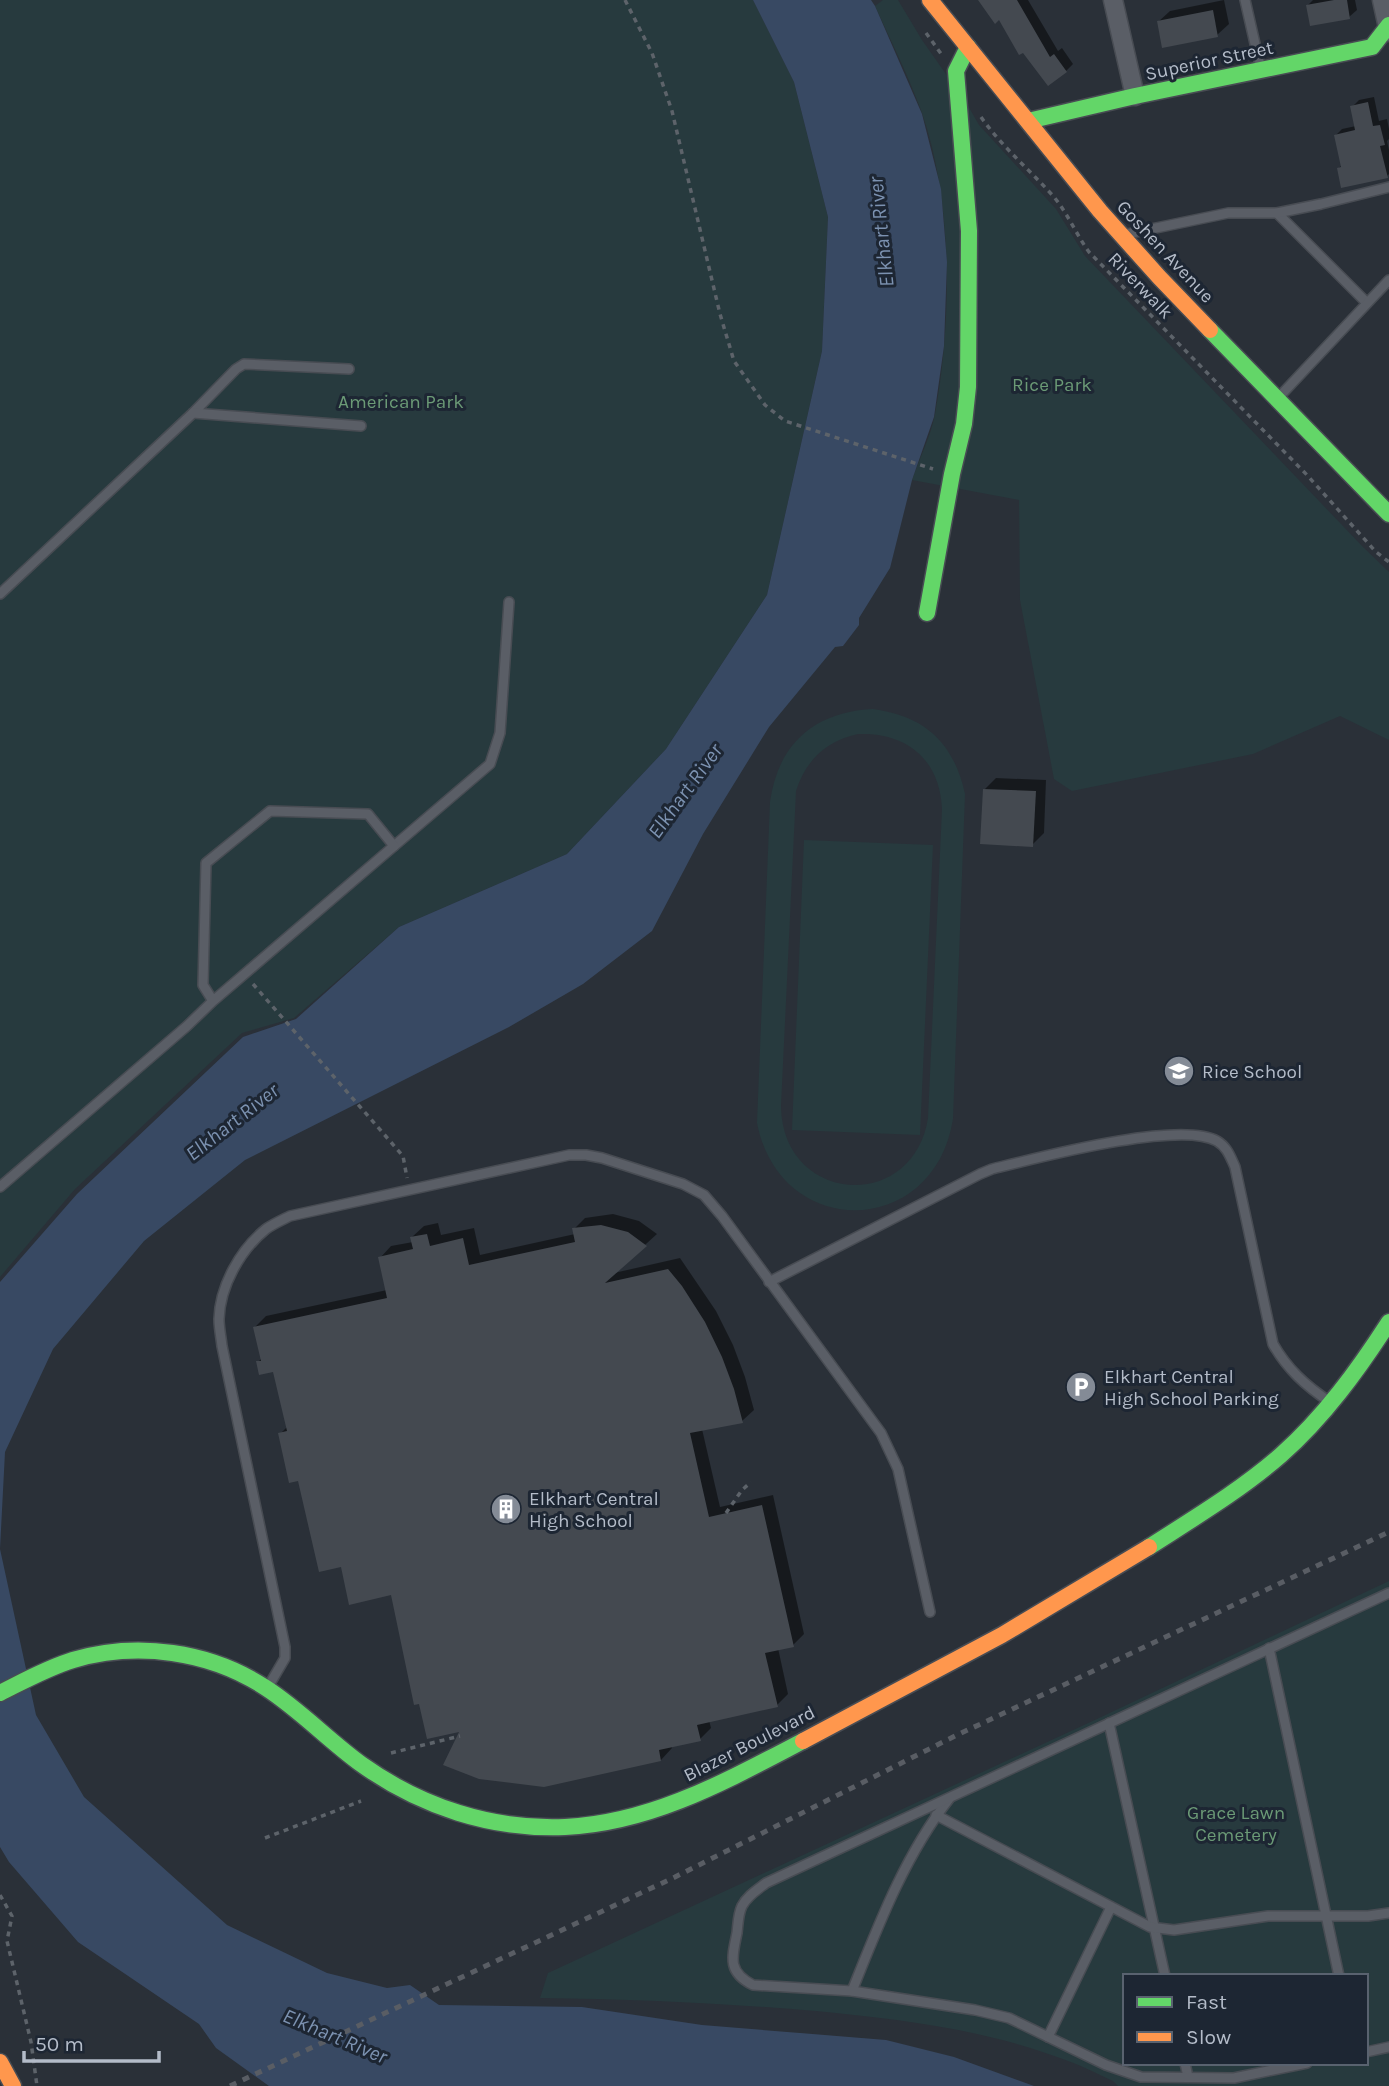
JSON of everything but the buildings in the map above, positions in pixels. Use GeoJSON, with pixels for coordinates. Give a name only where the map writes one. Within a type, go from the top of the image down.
{"type":"FeatureCollection","features":[{"type":"Feature","properties":{"kind":"main road","name":"Goshen Avenue"},"geometry":{"type":"LineString","coordinates":[[930,0],[1122,235],[1389,514]]}},
{"type":"Feature","properties":{"kind":"main road","name":"Superior Street"},"geometry":{"type":"LineString","coordinates":[[1028,121],[1372,47],[1389,28]]}},
{"type":"Feature","properties":{"kind":"main road"},"geometry":{"type":"LineString","coordinates":[[927,613],[952,474],[964,424],[968,387],[969,231],[956,71],[968,47]]}},
{"type":"Feature","properties":{"kind":"main road","name":"Blazer Boulevard"},"geometry":{"type":"LineString","coordinates":[[0,1693],[78,1658],[115,1652],[175,1652],[204,1658],[238,1671],[267,1688],[361,1763],[406,1792],[445,1809],[485,1820],[522,1826],[561,1827],[640,1815],[677,1802],[998,1638],[1094,1582],[1230,1494],[1293,1445],[1332,1404],[1357,1373],[1389,1322]]}},
{"type":"Feature","properties":{"kind":"main road"},"geometry":{"type":"LineString","coordinates":[[0,2062],[13,2086]]}},
{"type":"Feature","properties":{"kind":"street"},"geometry":{"type":"LineString","coordinates":[[1113,0],[1135,96]]}},
{"type":"Feature","properties":{"kind":"street"},"geometry":{"type":"LineString","coordinates":[[1382,0],[1389,28]]}},
{"type":"Feature","properties":{"kind":"lane"},"geometry":{"type":"LineString","coordinates":[[1245,0],[1261,70]]}},
{"type":"Feature","properties":{"kind":"lane"},"geometry":{"type":"LineString","coordinates":[[1122,235],[1227,213],[1277,213],[1321,205],[1389,187]]}},
{"type":"Feature","properties":{"kind":"lane"},"geometry":{"type":"LineString","coordinates":[[1277,213],[1367,303]]}},
{"type":"Feature","properties":{"kind":"lane"},"geometry":{"type":"LineString","coordinates":[[1277,399],[1389,280]]}},
{"type":"Feature","properties":{"kind":"lane"},"geometry":{"type":"LineString","coordinates":[[0,594],[193,413],[236,369],[244,364],[349,369]]}},
{"type":"Feature","properties":{"kind":"lane"},"geometry":{"type":"LineString","coordinates":[[193,413],[361,426]]}},
{"type":"Feature","properties":{"kind":"lane"},"geometry":{"type":"LineString","coordinates":[[0,1187],[490,764],[500,733],[509,602]]}},
{"type":"Feature","properties":{"kind":"lane"},"geometry":{"type":"LineString","coordinates":[[213,1001],[203,985],[206,863],[270,811],[368,814],[394,846]]}},
{"type":"Feature","properties":{"kind":"lane"},"geometry":{"type":"LineString","coordinates":[[769,1282],[992,1169],[1123,1140],[1206,1136],[1218,1141],[1227,1150],[1235,1167],[1273,1344],[1295,1375],[1312,1391],[1332,1404]]}},
{"type":"Feature","properties":{"kind":"lane"},"geometry":{"type":"LineString","coordinates":[[267,1688],[285,1658],[285,1647],[222,1346],[219,1320],[223,1292],[235,1267],[249,1247],[266,1230],[290,1216],[569,1155],[586,1154],[602,1158],[683,1184],[704,1195],[722,1216],[890,1449],[898,1469],[930,1612]]}},
{"type":"Feature","properties":{"kind":"lane"},"geometry":{"type":"LineString","coordinates":[[1299,2065],[1233,2082],[1188,2077],[1141,2077],[1106,2065],[1009,2018],[961,2007],[852,1990],[752,1985],[736,1972],[732,1960],[741,1908],[749,1896],[766,1883],[1389,1593]]}},
{"type":"Feature","properties":{"kind":"lane"},"geometry":{"type":"LineString","coordinates":[[1269,1648],[1339,1974]]}},
{"type":"Feature","properties":{"kind":"lane"},"geometry":{"type":"LineString","coordinates":[[1109,1723],[1165,1974]]}},
{"type":"Feature","properties":{"kind":"lane"},"geometry":{"type":"LineString","coordinates":[[852,1990],[902,1877],[936,1815],[951,1797]]}},
{"type":"Feature","properties":{"kind":"lane"},"geometry":{"type":"LineString","coordinates":[[936,1815],[1154,1928],[1174,1930],[1268,1916],[1368,1916],[1389,1913]]}},
{"type":"Feature","properties":{"kind":"lane"},"geometry":{"type":"LineString","coordinates":[[1048,2037],[1111,1907]]}},
{"type":"Feature","properties":{"kind":"lane"},"geometry":{"type":"LineString","coordinates":[[1368,2052],[1389,2047]]}},
{"type":"Feature","properties":{"kind":"lane"},"geometry":{"type":"LineString","coordinates":[[1185,2065],[1188,2077]]}},
{"type":"Feature","properties":{"kind":"path"},"geometry":{"type":"LineString","coordinates":[[625,0],[652,53],[672,111],[720,314],[734,361],[765,405],[785,421],[937,470]]}},
{"type":"Feature","properties":{"kind":"path"},"geometry":{"type":"LineString","coordinates":[[926,32],[956,71]]}},
{"type":"Feature","properties":{"kind":"path","name":"Riverwalk"},"geometry":{"type":"LineString","coordinates":[[979,114],[991,131],[1059,204],[1090,252],[1307,475],[1369,545],[1389,562]]}},
{"type":"Feature","properties":{"kind":"path"},"geometry":{"type":"LineString","coordinates":[[244,974],[402,1156],[409,1188]]}},
{"type":"Feature","properties":{"kind":"path"},"geometry":{"type":"LineString","coordinates":[[726,1513],[751,1482]]}},
{"type":"Feature","properties":{"kind":"path"},"geometry":{"type":"LineString","coordinates":[[391,1753],[460,1737]]}},
{"type":"Feature","properties":{"kind":"path"},"geometry":{"type":"LineString","coordinates":[[265,1838],[361,1801]]}},
{"type":"Feature","properties":{"kind":"path"},"geometry":{"type":"LineString","coordinates":[[0,1895],[12,1916],[7,1941],[31,2042],[37,2086]]}},
{"type":"Feature","properties":{"kind":"green space","name":"American Park"},"geometry":{"type":"Polygon","coordinates":[[[0,0],[753,0],[794,82],[828,217],[822,351],[767,595],[666,749],[567,854],[399,927],[294,1018],[242,1033],[75,1189],[0,1277],[0,0]]]}},
{"type":"Feature","properties":{"kind":"green space","name":"Rice Park"},"geometry":{"type":"Polygon","coordinates":[[[883,0],[898,0],[979,125],[1056,209],[1085,256],[1389,572],[1389,740],[1340,716],[1253,754],[1072,791],[1054,779],[1020,600],[1019,500],[912,480],[933,422],[941,378],[947,302],[944,223],[940,185],[922,113],[875,6],[883,0]]]}},
{"type":"Feature","properties":{"kind":"green space"},"geometry":{"type":"Polygon","coordinates":[[[873,709],[908,718],[922,726],[945,747],[960,776],[965,794],[953,1119],[940,1158],[918,1187],[889,1204],[856,1210],[824,1205],[795,1189],[771,1162],[757,1123],[770,802],[774,781],[781,763],[802,735],[817,724],[852,711],[873,709]],[[858,734],[827,747],[805,770],[796,791],[781,1106],[787,1139],[802,1163],[824,1178],[849,1185],[875,1182],[899,1170],[917,1149],[928,1118],[942,809],[940,792],[935,776],[918,752],[892,738],[858,734]]]}},
{"type":"Feature","properties":{"kind":"green space"},"geometry":{"type":"Polygon","coordinates":[[[804,840],[933,845],[920,1135],[792,1130],[804,840]]]}},
{"type":"Feature","properties":{"kind":"green space","name":"Grace Lawn Cemetery"},"geometry":{"type":"Polygon","coordinates":[[[1389,1581],[1389,2086],[1118,2086],[1113,2081],[1067,2060],[1030,2048],[970,2032],[909,2022],[747,2006],[540,1998],[548,1973],[1389,1581]]]}},
{"type":"Feature","properties":{"kind":"water","name":"Elkhart River"},"geometry":{"type":"Polygon","coordinates":[[[753,0],[871,0],[922,114],[941,189],[947,262],[944,346],[934,417],[912,480],[890,568],[859,618],[859,625],[843,646],[835,647],[769,727],[703,834],[652,931],[583,984],[509,1027],[245,1160],[144,1241],[53,1349],[5,1452],[0,1549],[0,1282],[77,1194],[243,1037],[296,1019],[399,927],[567,854],[666,749],[767,595],[822,351],[828,217],[794,82],[753,0]]]}},
{"type":"Feature","properties":{"kind":"water","name":"Elkhart River"},"geometry":{"type":"Polygon","coordinates":[[[0,1549],[36,1715],[84,1797],[227,1925],[327,1973],[387,1988],[410,1985],[439,2005],[582,2007],[702,2025],[886,2040],[954,2057],[1034,2086],[269,2086],[216,2048],[199,2024],[78,1942],[9,1862],[0,1847],[0,1549]]]}},
{"type":"Feature","properties":{"kind":"railway"},"geometry":{"type":"LineString","coordinates":[[230,2086],[675,1877],[955,1736],[1389,1532]]}},
{"type":"Feature","properties":{"kind":"traffic: fast"},"geometry":{"type":"LineString","coordinates":[[1028,121],[1372,47],[1389,25]]}},
{"type":"Feature","properties":{"kind":"traffic: fast"},"geometry":{"type":"LineString","coordinates":[[927,613],[952,474],[964,424],[968,387],[969,231],[956,71],[968,47]]}},
{"type":"Feature","properties":{"kind":"traffic: fast"},"geometry":{"type":"LineString","coordinates":[[1210,330],[1389,514]]}},
{"type":"Feature","properties":{"kind":"traffic: fast"},"geometry":{"type":"LineString","coordinates":[[1149,1547],[1234,1492],[1281,1455],[1312,1425],[1340,1392],[1389,1322]]}},
{"type":"Feature","properties":{"kind":"traffic: fast"},"geometry":{"type":"LineString","coordinates":[[0,1693],[54,1667],[97,1654],[147,1651],[197,1658],[221,1665],[266,1688],[361,1764],[408,1792],[458,1813],[484,1820],[538,1827],[597,1824],[659,1808],[718,1784],[803,1741]]}},
{"type":"Feature","properties":{"kind":"traffic: slow"},"geometry":{"type":"LineString","coordinates":[[930,0],[1100,211],[1210,330]]}},
{"type":"Feature","properties":{"kind":"traffic: slow"},"geometry":{"type":"LineString","coordinates":[[803,1741],[1002,1635],[1149,1547]]}},
{"type":"Feature","properties":{"kind":"traffic: slow"},"geometry":{"type":"LineString","coordinates":[[0,2062],[13,2086]]}},
{"type":"Feature","properties":{"kind":"place","name":"Rice School"},"geometry":{"type":"Point","coordinates":[1179,1071]}},
{"type":"Feature","properties":{"kind":"place","name":"Elkhart Central High School Parking"},"geometry":{"type":"Point","coordinates":[1081,1387]}},
{"type":"Feature","properties":{"kind":"place","name":"Elkhart Central High School"},"geometry":{"type":"Point","coordinates":[506,1509]}}]}
